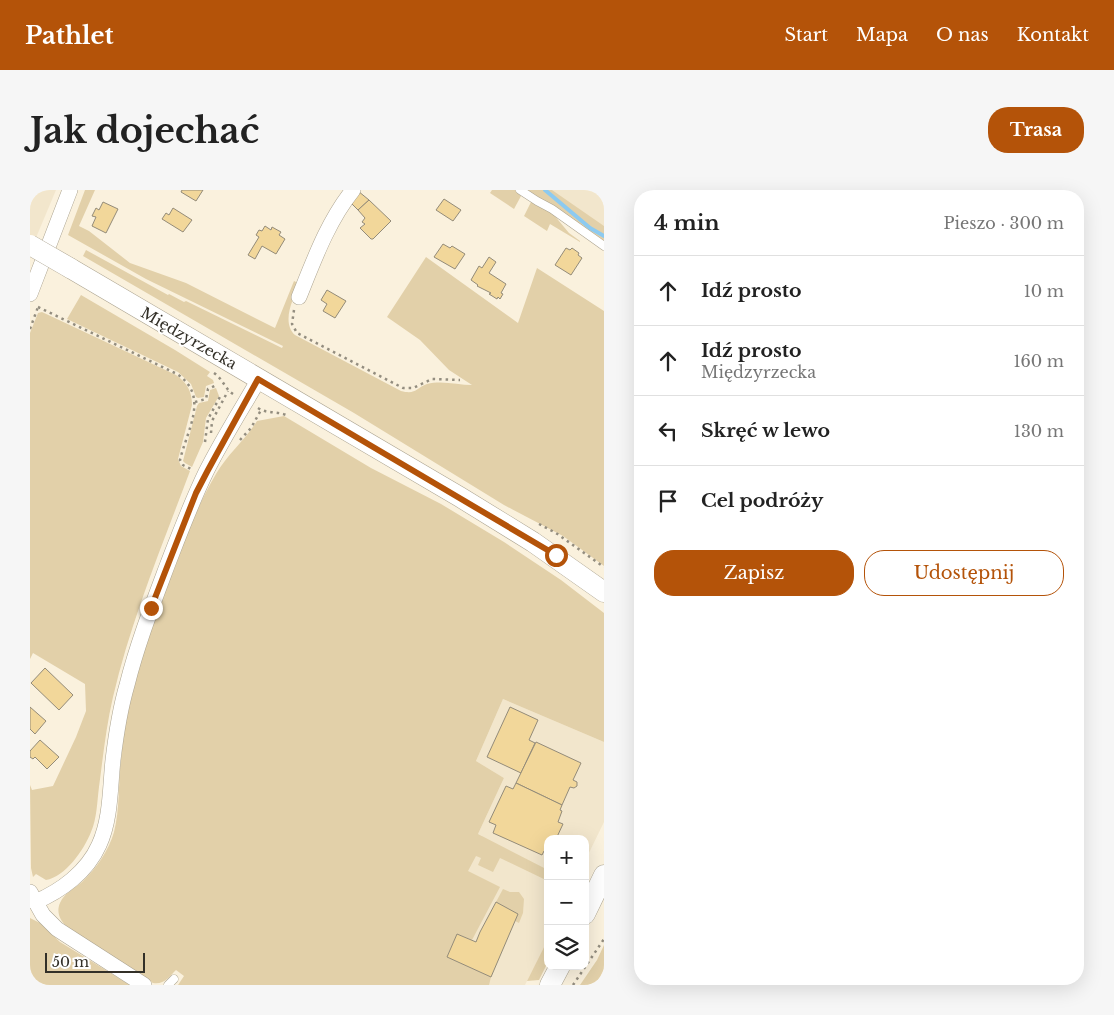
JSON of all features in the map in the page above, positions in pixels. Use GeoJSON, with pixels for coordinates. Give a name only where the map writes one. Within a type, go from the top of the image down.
{"type":"FeatureCollection","features":[{"type":"Feature","properties":{"kind":"main road","name":"Międzyrzecka"},"geometry":{"type":"LineString","coordinates":[[30,245],[533,542],[603,590]]}},
{"type":"Feature","properties":{"kind":"main road"},"geometry":{"type":"LineString","coordinates":[[589,906],[604,875]]}},
{"type":"Feature","properties":{"kind":"main road"},"geometry":{"type":"LineString","coordinates":[[550,985],[558,970]]}},
{"type":"Feature","properties":{"kind":"street"},"geometry":{"type":"LineString","coordinates":[[30,294],[70,190]]}},
{"type":"Feature","properties":{"kind":"street"},"geometry":{"type":"LineString","coordinates":[[299,297],[330,227],[341,206],[353,190]]}},
{"type":"Feature","properties":{"kind":"street"},"geometry":{"type":"LineString","coordinates":[[144,985],[67,937],[33,903],[56,892],[77,875],[94,856],[103,837],[119,724],[126,687],[137,648],[196,493],[258,379]]}},
{"type":"Feature","properties":{"kind":"lane"},"geometry":{"type":"LineString","coordinates":[[520,190],[552,208],[604,246]]}},
{"type":"Feature","properties":{"kind":"path"},"geometry":{"type":"LineString","coordinates":[[299,297],[293,314],[292,324],[297,333],[403,388],[413,388],[432,379],[460,380]]}},
{"type":"Feature","properties":{"kind":"path"},"geometry":{"type":"LineString","coordinates":[[30,330],[38,307],[177,374],[190,385],[195,402],[194,413],[180,460],[182,465],[193,470]]}},
{"type":"Feature","properties":{"kind":"path"},"geometry":{"type":"LineString","coordinates":[[195,402],[206,398],[208,388],[217,385]]}},
{"type":"Feature","properties":{"kind":"path"},"geometry":{"type":"LineString","coordinates":[[204,443],[208,419],[221,395]]}},
{"type":"Feature","properties":{"kind":"path"},"geometry":{"type":"LineString","coordinates":[[573,985],[604,939]]}},
{"type":"Feature","properties":{"kind":"shaded area"},"geometry":{"type":"Polygon","coordinates":[[[30,190],[56,190],[30,252],[30,190]]]}},
{"type":"Feature","properties":{"kind":"shaded area"},"geometry":{"type":"Polygon","coordinates":[[[85,190],[95,190],[79,226],[89,231],[130,263],[186,283],[275,328],[294,281],[300,284],[292,303],[289,317],[291,330],[295,335],[401,391],[413,392],[427,384],[433,383],[472,385],[449,370],[420,340],[387,317],[426,257],[518,323],[537,268],[604,311],[604,566],[563,536],[504,505],[354,413],[83,256],[86,250],[168,295],[184,302],[186,301],[282,348],[283,346],[146,279],[68,235],[85,190]]]}},
{"type":"Feature","properties":{"kind":"shaded area"},"geometry":{"type":"Polygon","coordinates":[[[492,190],[515,190],[521,196],[514,209],[490,193],[492,190]]]}},
{"type":"Feature","properties":{"kind":"shaded area"},"geometry":{"type":"Polygon","coordinates":[[[527,190],[552,190],[604,226],[604,241],[564,213],[527,190]]]}},
{"type":"Feature","properties":{"kind":"shaded area"},"geometry":{"type":"Polygon","coordinates":[[[551,190],[604,190],[604,226],[601,225],[551,190]]]}},
{"type":"Feature","properties":{"kind":"shaded area"},"geometry":{"type":"Polygon","coordinates":[[[531,202],[544,207],[554,215],[569,233],[580,242],[550,224],[547,231],[524,216],[531,202]]]}},
{"type":"Feature","properties":{"kind":"shaded area"},"geometry":{"type":"Polygon","coordinates":[[[81,295],[210,372],[207,376],[214,383],[206,386],[204,397],[196,397],[191,384],[178,372],[67,319],[81,295]]]}},
{"type":"Feature","properties":{"kind":"shaded area"},"geometry":{"type":"Polygon","coordinates":[[[42,312],[176,375],[188,388],[192,405],[178,459],[181,466],[190,471],[148,583],[120,668],[108,720],[93,827],[84,847],[73,862],[60,874],[46,880],[36,874],[33,877],[31,868],[30,785],[32,790],[53,786],[86,711],[85,684],[33,653],[30,659],[30,333],[38,313],[42,312]]]}},
{"type":"Feature","properties":{"kind":"shaded area"},"geometry":{"type":"Polygon","coordinates":[[[216,388],[219,396],[206,418],[203,442],[192,467],[183,461],[197,406],[199,403],[208,401],[210,390],[216,388]]]}},
{"type":"Feature","properties":{"kind":"shaded area"},"geometry":{"type":"Polygon","coordinates":[[[284,416],[371,468],[441,504],[504,542],[561,580],[604,613],[604,742],[503,699],[476,761],[504,778],[478,834],[544,868],[544,879],[500,858],[493,872],[478,865],[481,858],[476,856],[468,871],[500,887],[472,940],[457,934],[447,957],[491,977],[489,985],[178,985],[184,976],[176,970],[163,982],[153,983],[66,926],[59,916],[58,910],[62,900],[92,871],[112,839],[117,814],[124,732],[138,669],[148,635],[179,553],[196,513],[220,467],[257,421],[284,416]]]}},
{"type":"Feature","properties":{"kind":"shaded area"},"geometry":{"type":"Polygon","coordinates":[[[503,699],[604,742],[604,822],[589,853],[589,835],[544,835],[544,947],[525,985],[489,985],[423,952],[482,836],[478,834],[504,778],[476,761],[503,699]]]}},
{"type":"Feature","properties":{"kind":"shaded area"},"geometry":{"type":"Polygon","coordinates":[[[503,889],[510,892],[519,892],[524,899],[523,913],[519,923],[515,921],[517,914],[496,902],[503,889]]]}},
{"type":"Feature","properties":{"kind":"shaded area"},"geometry":{"type":"Polygon","coordinates":[[[30,918],[40,923],[60,942],[130,985],[30,985],[30,918]]]}},
{"type":"Feature","properties":{"kind":"shaded area"},"geometry":{"type":"Polygon","coordinates":[[[604,945],[604,969],[596,985],[580,985],[597,960],[604,945]]]}},
{"type":"Feature","properties":{"kind":"shaded area"},"geometry":{"type":"Polygon","coordinates":[[[544,947],[544,970],[539,980],[527,981],[544,947]]]}},
{"type":"Feature","properties":{"kind":"building"},"geometry":{"type":"Polygon","coordinates":[[[182,190],[203,190],[196,201],[181,192],[182,190]]]}},
{"type":"Feature","properties":{"kind":"building"},"geometry":{"type":"Polygon","coordinates":[[[358,191],[369,200],[358,210],[349,201],[358,191]]]}},
{"type":"Feature","properties":{"kind":"building"},"geometry":{"type":"Polygon","coordinates":[[[444,199],[461,210],[453,221],[436,210],[444,199]]]}},
{"type":"Feature","properties":{"kind":"building"},"geometry":{"type":"Polygon","coordinates":[[[369,200],[391,221],[373,239],[360,228],[365,224],[362,222],[365,218],[358,210],[369,200]]]}},
{"type":"Feature","properties":{"kind":"building"},"geometry":{"type":"Polygon","coordinates":[[[103,202],[118,209],[106,233],[92,226],[96,217],[92,216],[96,208],[99,210],[103,202]]]}},
{"type":"Feature","properties":{"kind":"building"},"geometry":{"type":"Polygon","coordinates":[[[173,208],[192,220],[183,232],[162,219],[166,213],[169,215],[173,208]]]}},
{"type":"Feature","properties":{"kind":"building"},"geometry":{"type":"Polygon","coordinates":[[[265,226],[271,230],[272,227],[281,232],[279,235],[285,239],[276,254],[262,246],[255,259],[248,255],[259,237],[256,235],[265,226]]]}},
{"type":"Feature","properties":{"kind":"building"},"geometry":{"type":"Polygon","coordinates":[[[443,244],[450,248],[452,246],[465,254],[455,269],[434,257],[443,244]]]}},
{"type":"Feature","properties":{"kind":"building"},"geometry":{"type":"Polygon","coordinates":[[[566,248],[570,250],[572,248],[582,258],[571,275],[555,265],[566,248]]]}},
{"type":"Feature","properties":{"kind":"building"},"geometry":{"type":"Polygon","coordinates":[[[489,257],[496,262],[489,273],[506,284],[500,299],[489,294],[491,293],[477,286],[471,280],[479,266],[482,268],[489,257]]]}},
{"type":"Feature","properties":{"kind":"building"},"geometry":{"type":"Polygon","coordinates":[[[327,290],[346,301],[335,318],[323,311],[327,304],[321,300],[327,290]]]}},
{"type":"Feature","properties":{"kind":"building"},"geometry":{"type":"Polygon","coordinates":[[[45,668],[73,695],[59,710],[31,683],[45,668]]]}},
{"type":"Feature","properties":{"kind":"building"},"geometry":{"type":"Polygon","coordinates":[[[30,707],[46,721],[35,734],[30,729],[30,707]]]}},
{"type":"Feature","properties":{"kind":"building"},"geometry":{"type":"Polygon","coordinates":[[[510,707],[538,720],[529,740],[535,743],[521,773],[487,757],[510,707]]]}},
{"type":"Feature","properties":{"kind":"building"},"geometry":{"type":"Polygon","coordinates":[[[40,740],[59,757],[47,769],[35,757],[33,759],[30,757],[30,751],[40,740]]]}},
{"type":"Feature","properties":{"kind":"building"},"geometry":{"type":"Polygon","coordinates":[[[536,742],[581,763],[573,780],[577,782],[577,786],[574,788],[570,787],[562,805],[516,783],[536,742]]]}},
{"type":"Feature","properties":{"kind":"building"},"geometry":{"type":"Polygon","coordinates":[[[516,783],[562,805],[558,822],[563,824],[558,835],[544,835],[544,851],[542,855],[493,833],[496,825],[489,822],[506,786],[513,789],[516,783]]]}},
{"type":"Feature","properties":{"kind":"building"},"geometry":{"type":"Polygon","coordinates":[[[496,902],[518,914],[491,977],[447,957],[457,934],[476,942],[496,902]]]}},
{"type":"Feature","properties":{"kind":"waterway"},"geometry":{"type":"LineString","coordinates":[[545,190],[590,228],[604,236]]}},
{"type":"Feature","properties":{"kind":"route"},"geometry":{"type":"LineString","coordinates":[[151,608],[196,493],[258,379],[556,555]]}}]}
